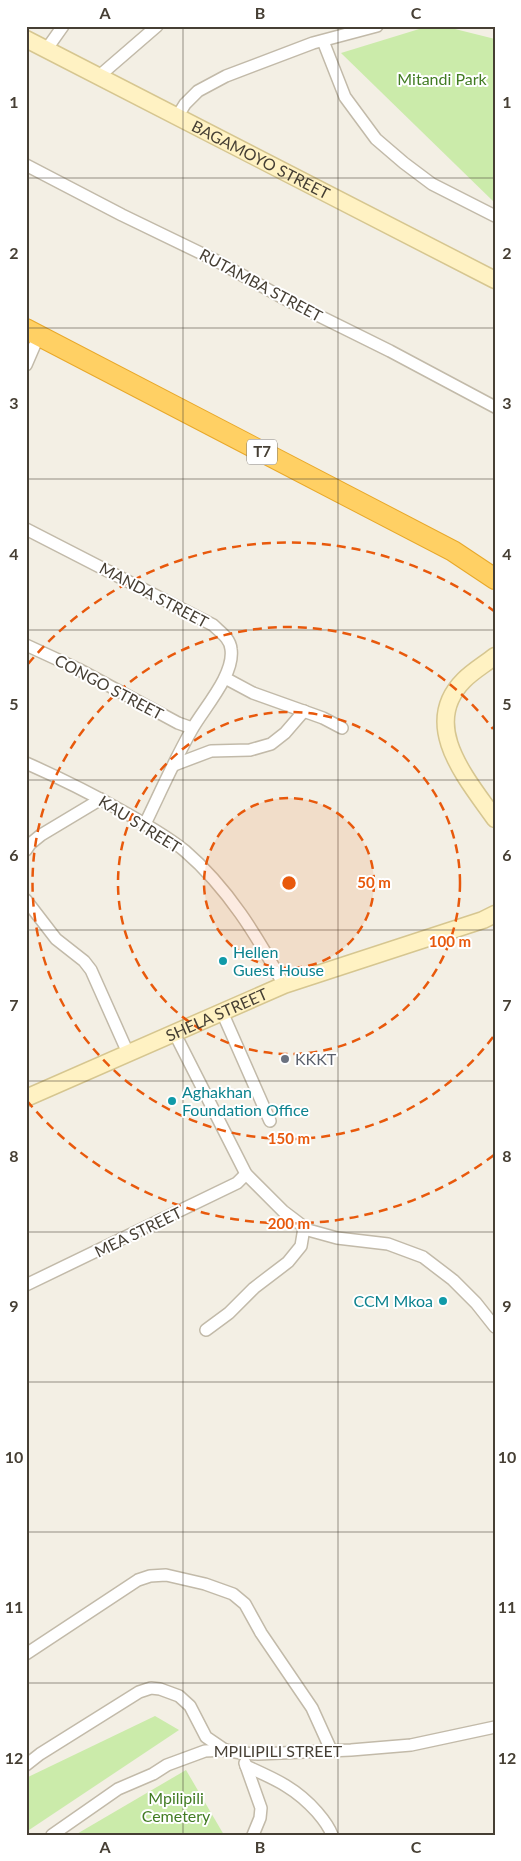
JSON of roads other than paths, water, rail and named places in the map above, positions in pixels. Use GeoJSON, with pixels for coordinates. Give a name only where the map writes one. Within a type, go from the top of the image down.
{"type":"FeatureCollection","features":[{"type":"Feature","properties":{"kind":"highway","name":"T7"},"geometry":{"type":"LineString","coordinates":[[32,332],[438,543],[487,572],[495,579]]}},
{"type":"Feature","properties":{"kind":"main road","name":"BAGAMOYO STREET"},"geometry":{"type":"LineString","coordinates":[[26,39],[495,280]]}},
{"type":"Feature","properties":{"kind":"main road"},"geometry":{"type":"LineString","coordinates":[[495,656],[464,680],[455,691],[447,706],[444,723],[451,749],[457,762],[495,819]]}},
{"type":"Feature","properties":{"kind":"main road","name":"SHELA STREET"},"geometry":{"type":"LineString","coordinates":[[26,1098],[284,985],[483,920],[495,914]]}},
{"type":"Feature","properties":{"kind":"street"},"geometry":{"type":"LineString","coordinates":[[46,50],[63,26]]}},
{"type":"Feature","properties":{"kind":"street"},"geometry":{"type":"LineString","coordinates":[[98,77],[157,26]]}},
{"type":"Feature","properties":{"kind":"street"},"geometry":{"type":"LineString","coordinates":[[176,117],[198,91],[226,76],[323,41],[371,27]]}},
{"type":"Feature","properties":{"kind":"street"},"geometry":{"type":"LineString","coordinates":[[323,41],[345,97],[376,139],[432,184],[495,216]]}},
{"type":"Feature","properties":{"kind":"street","name":"RUTAMBA STREET"},"geometry":{"type":"LineString","coordinates":[[26,165],[122,216],[215,260],[283,298],[390,351],[495,407]]}},
{"type":"Feature","properties":{"kind":"street"},"geometry":{"type":"LineString","coordinates":[[26,365],[32,332]]}},
{"type":"Feature","properties":{"kind":"street","name":"MANDA STREET"},"geometry":{"type":"LineString","coordinates":[[26,529],[212,625],[227,638],[232,649],[225,678],[215,696],[192,728],[145,824]]}},
{"type":"Feature","properties":{"kind":"street","name":"CONGO STREET"},"geometry":{"type":"LineString","coordinates":[[26,644],[78,669],[178,723],[192,728]]}},
{"type":"Feature","properties":{"kind":"street"},"geometry":{"type":"LineString","coordinates":[[225,678],[253,693],[332,722],[342,728]]}},
{"type":"Feature","properties":{"kind":"street"},"geometry":{"type":"LineString","coordinates":[[174,765],[211,751],[250,750],[271,744],[304,711]]}},
{"type":"Feature","properties":{"kind":"street","name":"KAU STREET"},"geometry":{"type":"LineString","coordinates":[[26,762],[101,799],[145,824],[184,851],[211,876],[238,909],[284,985]]}},
{"type":"Feature","properties":{"kind":"street"},"geometry":{"type":"LineString","coordinates":[[26,850],[41,835],[101,799]]}},
{"type":"Feature","properties":{"kind":"street"},"geometry":{"type":"LineString","coordinates":[[26,900],[56,939],[84,961],[91,970],[128,1053]]}},
{"type":"Feature","properties":{"kind":"street"},"geometry":{"type":"LineString","coordinates":[[222,1012],[270,1121]]}},
{"type":"Feature","properties":{"kind":"street"},"geometry":{"type":"LineString","coordinates":[[174,1032],[246,1174],[282,1211],[304,1228],[338,1238],[388,1244],[423,1256],[476,1303],[495,1327]]}},
{"type":"Feature","properties":{"kind":"street","name":"MEA STREET"},"geometry":{"type":"LineString","coordinates":[[26,1285],[237,1183],[246,1174]]}},
{"type":"Feature","properties":{"kind":"street"},"geometry":{"type":"LineString","coordinates":[[206,1330],[229,1313],[254,1288],[288,1262],[301,1246],[304,1228]]}},
{"type":"Feature","properties":{"kind":"street"},"geometry":{"type":"LineString","coordinates":[[26,1654],[138,1580],[150,1576],[166,1575],[205,1584],[233,1594],[245,1604],[261,1633],[312,1708],[331,1750]]}},
{"type":"Feature","properties":{"kind":"street"},"geometry":{"type":"LineString","coordinates":[[26,1765],[139,1692],[151,1688],[160,1689],[179,1696],[190,1706],[206,1737],[225,1750]]}},
{"type":"Feature","properties":{"kind":"street","name":"MPILIPILI STREET"},"geometry":{"type":"LineString","coordinates":[[52,1835],[118,1789],[205,1751],[225,1750],[241,1753],[351,1750],[411,1745],[495,1727]]}},
{"type":"Feature","properties":{"kind":"street"},"geometry":{"type":"LineString","coordinates":[[241,1753],[261,1808],[260,1818],[253,1835]]}},
{"type":"Feature","properties":{"kind":"street"},"geometry":{"type":"LineString","coordinates":[[246,1766],[291,1787],[321,1817],[332,1835]]}},
{"type":"Feature","properties":{"kind":"place","name":"Hellen Guest House"},"geometry":{"type":"Point","coordinates":[223,961]}},
{"type":"Feature","properties":{"kind":"place","name":"KKKT"},"geometry":{"type":"Point","coordinates":[285,1059]}},
{"type":"Feature","properties":{"kind":"place","name":"Aghakhan Foundation Office"},"geometry":{"type":"Point","coordinates":[172,1101]}},
{"type":"Feature","properties":{"kind":"place","name":"CCM Mkoa"},"geometry":{"type":"Point","coordinates":[443,1301]}},
{"type":"Feature","properties":{"kind":"park label","name":"Mitandi Park"},"geometry":{"type":"Point","coordinates":[442,79]}},
{"type":"Feature","properties":{"kind":"park label","name":"Mpilipili Cemetery"},"geometry":{"type":"Point","coordinates":[176,1807]}}]}
